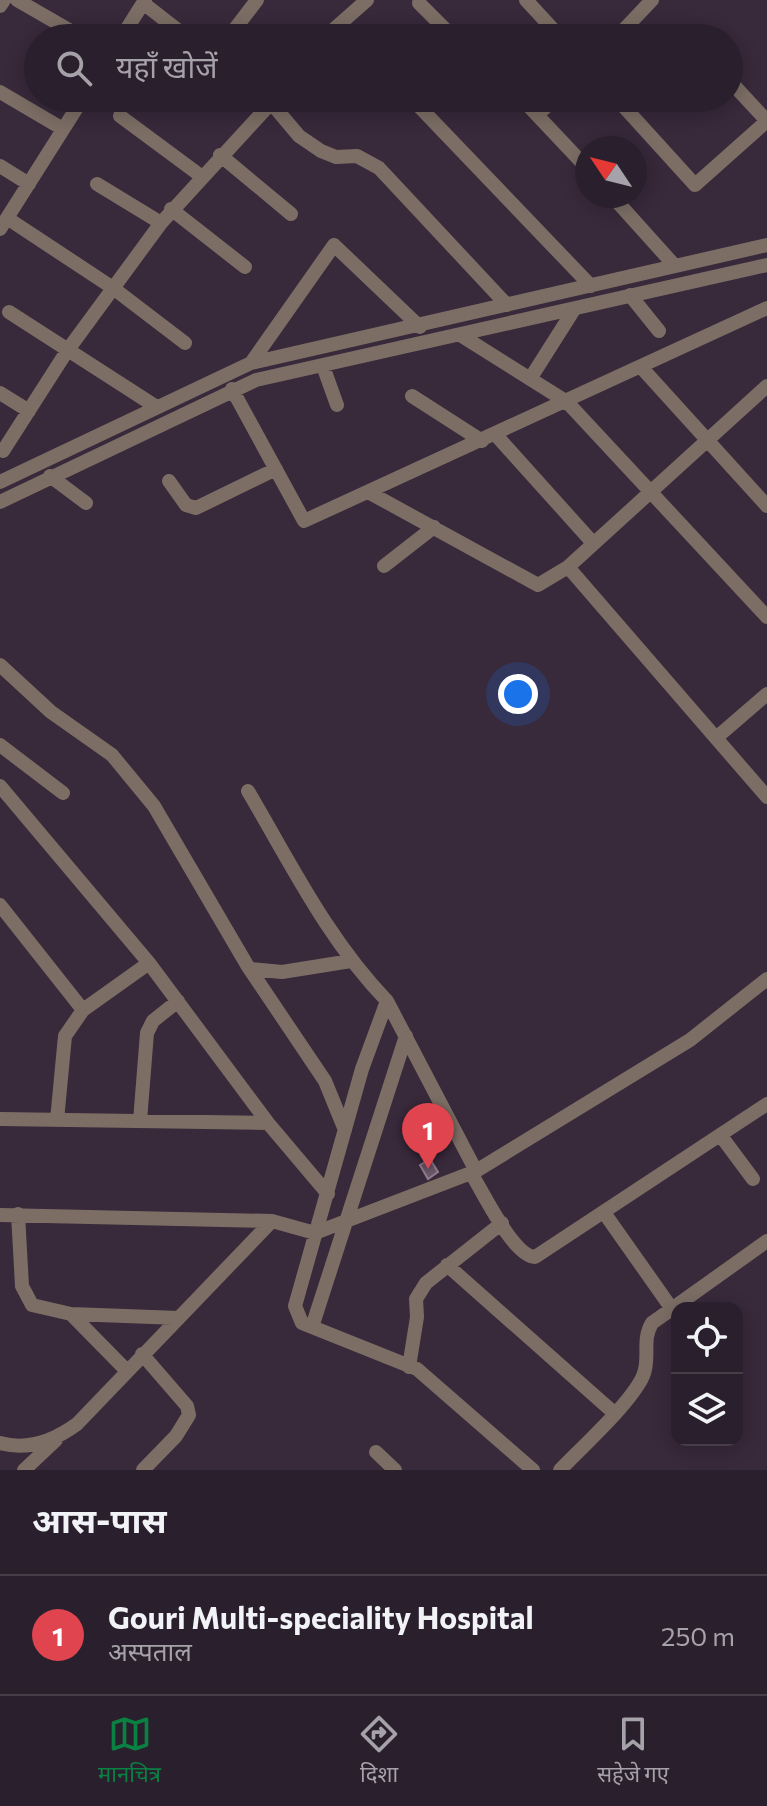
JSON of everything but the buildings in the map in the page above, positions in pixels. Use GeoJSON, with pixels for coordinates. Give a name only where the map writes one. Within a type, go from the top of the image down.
{"type":"FeatureCollection","features":[{"type":"Feature","properties":{"kind":"street"},"geometry":{"type":"LineString","coordinates":[[0,6],[4,0]]}},
{"type":"Feature","properties":{"kind":"street"},"geometry":{"type":"LineString","coordinates":[[17,0],[59,24]]}},
{"type":"Feature","properties":{"kind":"street"},"geometry":{"type":"LineString","coordinates":[[239,24],[257,0]]}},
{"type":"Feature","properties":{"kind":"street"},"geometry":{"type":"LineString","coordinates":[[340,24],[367,0]]}},
{"type":"Feature","properties":{"kind":"street"},"geometry":{"type":"LineString","coordinates":[[526,0],[548,24]]}},
{"type":"Feature","properties":{"kind":"street"},"geometry":{"type":"LineString","coordinates":[[629,24],[652,0]]}},
{"type":"Feature","properties":{"kind":"street"},"geometry":{"type":"LineString","coordinates":[[130,24],[144,1],[171,24]]}},
{"type":"Feature","properties":{"kind":"street"},"geometry":{"type":"LineString","coordinates":[[419,3],[437,24]]}},
{"type":"Feature","properties":{"kind":"street"},"geometry":{"type":"LineString","coordinates":[[0,92],[24,106]]}},
{"type":"Feature","properties":{"kind":"street"},"geometry":{"type":"LineString","coordinates":[[629,112],[695,185],[767,121],[743,95]]}},
{"type":"Feature","properties":{"kind":"street"},"geometry":{"type":"LineString","coordinates":[[34,112],[63,129]]}},
{"type":"Feature","properties":{"kind":"street"},"geometry":{"type":"LineString","coordinates":[[74,112],[3,224],[113,288],[185,343]]}},
{"type":"Feature","properties":{"kind":"street"},"geometry":{"type":"LineString","coordinates":[[3,451],[67,351],[171,209],[259,112]]}},
{"type":"Feature","properties":{"kind":"street"},"geometry":{"type":"LineString","coordinates":[[280,112],[299,136],[321,151],[336,157],[357,156],[379,168],[507,305]]}},
{"type":"Feature","properties":{"kind":"street"},"geometry":{"type":"LineString","coordinates":[[424,112],[591,286]]}},
{"type":"Feature","properties":{"kind":"street"},"geometry":{"type":"LineString","coordinates":[[540,112],[538,114],[575,155]]}},
{"type":"Feature","properties":{"kind":"street"},"geometry":{"type":"LineString","coordinates":[[120,116],[201,176]]}},
{"type":"Feature","properties":{"kind":"street"},"geometry":{"type":"LineString","coordinates":[[220,155],[291,214]]}},
{"type":"Feature","properties":{"kind":"street"},"geometry":{"type":"LineString","coordinates":[[0,166],[29,184]]}},
{"type":"Feature","properties":{"kind":"street"},"geometry":{"type":"LineString","coordinates":[[97,184],[161,223]]}},
{"type":"Feature","properties":{"kind":"street"},"geometry":{"type":"LineString","coordinates":[[623,208],[675,266]]}},
{"type":"Feature","properties":{"kind":"street"},"geometry":{"type":"LineString","coordinates":[[171,209],[245,267]]}},
{"type":"Feature","properties":{"kind":"street"},"geometry":{"type":"LineString","coordinates":[[0,482],[251,363],[420,327],[767,244]]}},
{"type":"Feature","properties":{"kind":"street"},"geometry":{"type":"LineString","coordinates":[[251,363],[334,245],[420,327]]}},
{"type":"Feature","properties":{"kind":"street"},"geometry":{"type":"LineString","coordinates":[[0,502],[232,389],[767,265]]}},
{"type":"Feature","properties":{"kind":"street"},"geometry":{"type":"LineString","coordinates":[[630,295],[659,331]]}},
{"type":"Feature","properties":{"kind":"street"},"geometry":{"type":"LineString","coordinates":[[530,379],[575,308]]}},
{"type":"Feature","properties":{"kind":"street"},"geometry":{"type":"LineString","coordinates":[[232,389],[304,521],[767,308]]}},
{"type":"Feature","properties":{"kind":"street"},"geometry":{"type":"LineString","coordinates":[[9,312],[155,406]]}},
{"type":"Feature","properties":{"kind":"street"},"geometry":{"type":"LineString","coordinates":[[462,336],[567,402],[767,617]]}},
{"type":"Feature","properties":{"kind":"street"},"geometry":{"type":"LineString","coordinates":[[323,366],[337,405]]}},
{"type":"Feature","properties":{"kind":"street"},"geometry":{"type":"LineString","coordinates":[[641,367],[767,506]]}},
{"type":"Feature","properties":{"kind":"street"},"geometry":{"type":"LineString","coordinates":[[370,493],[538,585],[568,567],[705,439],[767,386]]}},
{"type":"Feature","properties":{"kind":"street"},"geometry":{"type":"LineString","coordinates":[[0,393],[29,411]]}},
{"type":"Feature","properties":{"kind":"street"},"geometry":{"type":"LineString","coordinates":[[412,396],[489,438],[593,543]]}},
{"type":"Feature","properties":{"kind":"street"},"geometry":{"type":"LineString","coordinates":[[169,481],[186,505],[196,508],[276,469]]}},
{"type":"Feature","properties":{"kind":"street"},"geometry":{"type":"LineString","coordinates":[[50,476],[86,503]]}},
{"type":"Feature","properties":{"kind":"street"},"geometry":{"type":"LineString","coordinates":[[384,566],[434,527]]}},
{"type":"Feature","properties":{"kind":"street"},"geometry":{"type":"LineString","coordinates":[[568,567],[767,797]]}},
{"type":"Feature","properties":{"kind":"street"},"geometry":{"type":"LineString","coordinates":[[0,665],[51,712],[112,755],[154,806],[250,969],[325,1081],[345,1130]]}},
{"type":"Feature","properties":{"kind":"street"},"geometry":{"type":"LineString","coordinates":[[716,738],[767,694]]}},
{"type":"Feature","properties":{"kind":"street"},"geometry":{"type":"LineString","coordinates":[[0,745],[63,793]]}},
{"type":"Feature","properties":{"kind":"street"},"geometry":{"type":"LineString","coordinates":[[0,786],[149,963],[268,1123],[328,1194]]}},
{"type":"Feature","properties":{"kind":"street"},"geometry":{"type":"LineString","coordinates":[[248,791],[351,961],[387,1001],[474,1172],[522,1252],[535,1257],[605,1214],[767,1104]]}},
{"type":"Feature","properties":{"kind":"street"},"geometry":{"type":"LineString","coordinates":[[0,905],[83,1010]]}},
{"type":"Feature","properties":{"kind":"street"},"geometry":{"type":"LineString","coordinates":[[250,969],[282,972],[351,961]]}},
{"type":"Feature","properties":{"kind":"street"},"geometry":{"type":"LineString","coordinates":[[57,1120],[65,1036],[83,1010],[149,963]]}},
{"type":"Feature","properties":{"kind":"street"},"geometry":{"type":"LineString","coordinates":[[0,1215],[272,1221],[315,1233],[474,1172],[690,1040],[767,979]]}},
{"type":"Feature","properties":{"kind":"street"},"geometry":{"type":"LineString","coordinates":[[140,1121],[147,1033],[153,1021],[178,1001]]}},
{"type":"Feature","properties":{"kind":"street"},"geometry":{"type":"LineString","coordinates":[[387,1001],[372,1036],[295,1306],[302,1323],[409,1367],[434,1381],[533,1470]]}},
{"type":"Feature","properties":{"kind":"street"},"geometry":{"type":"LineString","coordinates":[[312,1327],[406,1036]]}},
{"type":"Feature","properties":{"kind":"street"},"geometry":{"type":"LineString","coordinates":[[0,1119],[268,1123]]}},
{"type":"Feature","properties":{"kind":"street"},"geometry":{"type":"LineString","coordinates":[[721,1136],[753,1179]]}},
{"type":"Feature","properties":{"kind":"street"},"geometry":{"type":"LineString","coordinates":[[18,1214],[25,1296],[32,1305],[71,1314],[179,1318]]}},
{"type":"Feature","properties":{"kind":"street"},"geometry":{"type":"LineString","coordinates":[[605,1214],[671,1308]]}},
{"type":"Feature","properties":{"kind":"street"},"geometry":{"type":"LineString","coordinates":[[24,1470],[77,1424],[272,1221]]}},
{"type":"Feature","properties":{"kind":"street"},"geometry":{"type":"LineString","coordinates":[[409,1367],[417,1317],[416,1299],[426,1283],[502,1223]]}},
{"type":"Feature","properties":{"kind":"street"},"geometry":{"type":"LineString","coordinates":[[682,1302],[767,1241]]}},
{"type":"Feature","properties":{"kind":"street"},"geometry":{"type":"LineString","coordinates":[[447,1265],[613,1412]]}},
{"type":"Feature","properties":{"kind":"street"},"geometry":{"type":"LineString","coordinates":[[560,1470],[644,1373],[645,1334],[652,1323],[671,1310]]}},
{"type":"Feature","properties":{"kind":"street"},"geometry":{"type":"LineString","coordinates":[[71,1314],[127,1371]]}},
{"type":"Feature","properties":{"kind":"street"},"geometry":{"type":"LineString","coordinates":[[142,1354],[187,1406],[189,1415],[176,1436],[143,1470]]}},
{"type":"Feature","properties":{"kind":"street"},"geometry":{"type":"LineString","coordinates":[[0,1443],[16,1446],[57,1439]]}},
{"type":"Feature","properties":{"kind":"street"},"geometry":{"type":"LineString","coordinates":[[376,1452],[395,1470]]}},
{"type":"Feature","properties":{"kind":"place","name":"Gouri Multi-speciality Hospital"},"geometry":{"type":"Point","coordinates":[428,1169]}}]}
